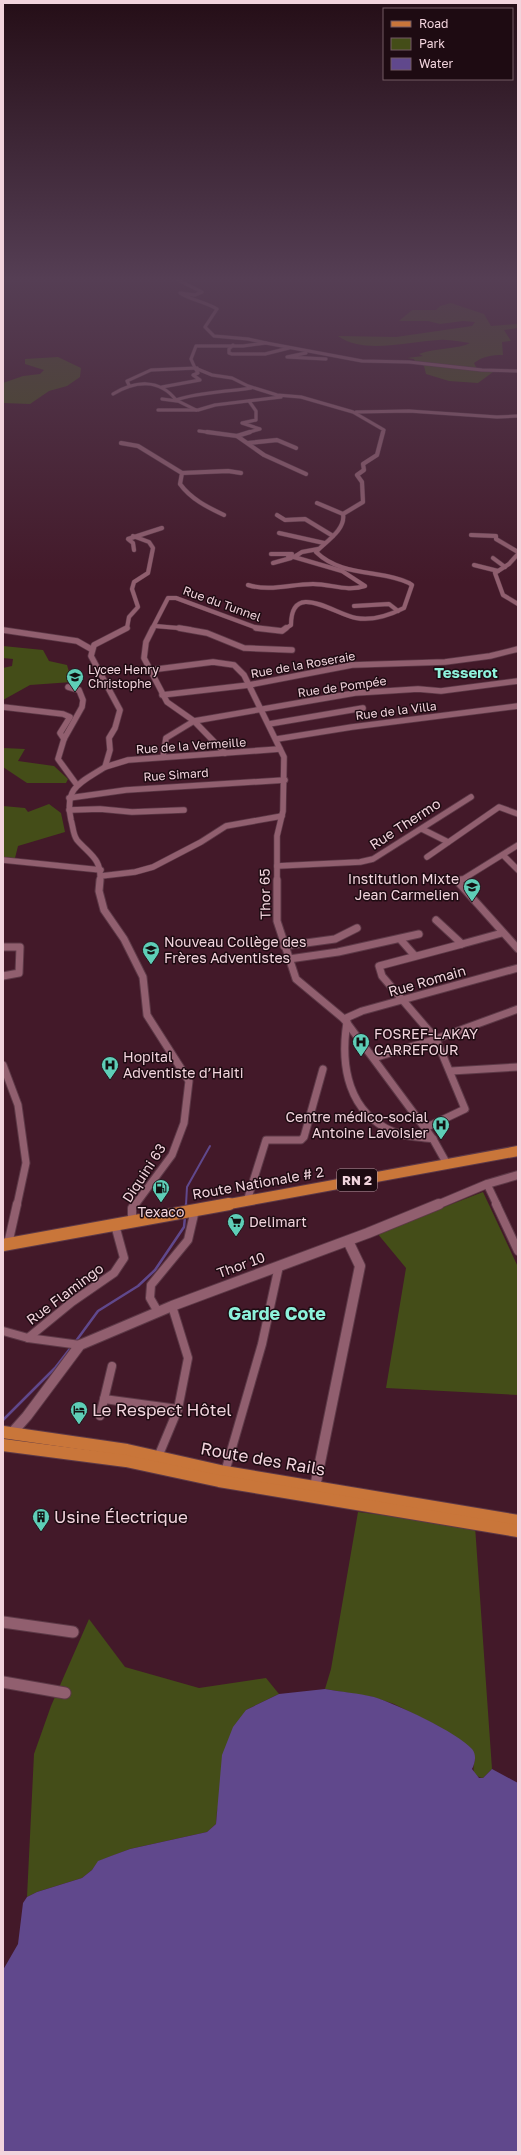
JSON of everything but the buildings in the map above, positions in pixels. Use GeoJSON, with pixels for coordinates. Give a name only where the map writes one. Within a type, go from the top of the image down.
{"type":"FeatureCollection","features":[{"type":"Feature","properties":{"kind":"main road","name":"Route Nationale # 2"},"geometry":{"type":"LineString","coordinates":[[5,1244],[518,1151]]}},
{"type":"Feature","properties":{"kind":"main road","name":"Route des Rails"},"geometry":{"type":"LineString","coordinates":[[5,1436],[127,1450],[226,1472],[518,1521]]}},
{"type":"Feature","properties":{"kind":"main road","name":"Route des Rails"},"geometry":{"type":"LineString","coordinates":[[5,1436],[218,1481],[518,1531]]}},
{"type":"Feature","properties":{"kind":"street"},"geometry":{"type":"LineString","coordinates":[[128,381],[129,385]]}},
{"type":"Feature","properties":{"kind":"street"},"geometry":{"type":"LineString","coordinates":[[113,394],[129,385],[144,384],[162,386],[196,381]]}},
{"type":"Feature","properties":{"kind":"street"},"geometry":{"type":"LineString","coordinates":[[236,381],[253,388],[285,396],[301,398],[354,412],[409,412],[497,417],[518,416]]}},
{"type":"Feature","properties":{"kind":"street"},"geometry":{"type":"LineString","coordinates":[[162,386],[170,391],[177,401]]}},
{"type":"Feature","properties":{"kind":"street"},"geometry":{"type":"LineString","coordinates":[[177,401],[194,394],[225,393],[253,388]]}},
{"type":"Feature","properties":{"kind":"street"},"geometry":{"type":"LineString","coordinates":[[158,410],[198,410],[216,405],[285,396]]}},
{"type":"Feature","properties":{"kind":"street"},"geometry":{"type":"LineString","coordinates":[[162,399],[177,401],[198,410]]}},
{"type":"Feature","properties":{"kind":"street"},"geometry":{"type":"LineString","coordinates":[[199,431],[237,436],[260,429],[242,423],[256,420],[256,411],[249,400]]}},
{"type":"Feature","properties":{"kind":"street"},"geometry":{"type":"LineString","coordinates":[[343,514],[363,502],[362,482],[357,475],[364,470],[363,464],[377,455],[385,434],[384,430],[354,412]]}},
{"type":"Feature","properties":{"kind":"street"},"geometry":{"type":"LineString","coordinates":[[237,436],[264,455],[306,474]]}},
{"type":"Feature","properties":{"kind":"street"},"geometry":{"type":"LineString","coordinates":[[248,443],[277,440],[296,448]]}},
{"type":"Feature","properties":{"kind":"street"},"geometry":{"type":"LineString","coordinates":[[121,443],[138,446],[149,454],[158,456],[182,473],[228,471],[241,473]]}},
{"type":"Feature","properties":{"kind":"street"},"geometry":{"type":"LineString","coordinates":[[182,473],[180,484],[184,490],[206,506],[224,515]]}},
{"type":"Feature","properties":{"kind":"street"},"geometry":{"type":"LineString","coordinates":[[317,503],[343,514]]}},
{"type":"Feature","properties":{"kind":"street"},"geometry":{"type":"LineString","coordinates":[[273,563],[299,553],[318,549],[333,536],[344,520],[343,514]]}},
{"type":"Feature","properties":{"kind":"street"},"geometry":{"type":"LineString","coordinates":[[277,515],[285,520],[305,519],[333,536]]}},
{"type":"Feature","properties":{"kind":"street"},"geometry":{"type":"LineString","coordinates":[[134,550],[133,543],[128,540],[133,536],[162,528]]}},
{"type":"Feature","properties":{"kind":"street"},"geometry":{"type":"LineString","coordinates":[[279,533],[307,536],[324,544]]}},
{"type":"Feature","properties":{"kind":"street"},"geometry":{"type":"LineString","coordinates":[[471,535],[496,536],[496,539],[518,553],[507,565],[495,573],[503,595],[518,604]]}},
{"type":"Feature","properties":{"kind":"street"},"geometry":{"type":"LineString","coordinates":[[101,873],[96,859],[76,839],[68,810],[69,798],[76,785],[105,767],[110,750],[109,738],[115,728],[120,710],[91,656],[91,649],[100,641],[127,628],[129,617],[138,606],[132,589],[134,582],[148,573],[153,548],[149,542],[133,536]]}},
{"type":"Feature","properties":{"kind":"street"},"geometry":{"type":"LineString","coordinates":[[318,549],[316,552],[317,554],[333,563],[369,574],[410,582],[412,585],[406,604],[398,611],[389,604],[354,606]]}},
{"type":"Feature","properties":{"kind":"street"},"geometry":{"type":"LineString","coordinates":[[248,585],[268,590],[281,590],[307,584],[347,589],[365,586],[357,579],[346,574],[292,556],[271,554]]}},
{"type":"Feature","properties":{"kind":"street"},"geometry":{"type":"LineString","coordinates":[[285,566],[292,556]]}},
{"type":"Feature","properties":{"kind":"street"},"geometry":{"type":"LineString","coordinates":[[493,558],[507,565]]}},
{"type":"Feature","properties":{"kind":"street"},"geometry":{"type":"LineString","coordinates":[[474,565],[498,571]]}},
{"type":"Feature","properties":{"kind":"street","name":"Rue du Tunnel"},"geometry":{"type":"LineString","coordinates":[[225,753],[194,721],[167,702],[144,658],[144,651],[164,603],[168,598],[176,598],[242,624],[282,631],[291,625],[292,610],[295,606],[311,601],[358,618],[384,615],[398,611]]}},
{"type":"Feature","properties":{"kind":"street"},"geometry":{"type":"LineString","coordinates":[[155,626],[190,629],[207,633],[244,648],[292,650]]}},
{"type":"Feature","properties":{"kind":"street"},"geometry":{"type":"LineString","coordinates":[[3,630],[77,641],[91,649]]}},
{"type":"Feature","properties":{"kind":"street","name":"Rue de la Roseraie"},"geometry":{"type":"LineString","coordinates":[[162,695],[249,685],[352,665],[445,662],[490,656],[518,649]]}},
{"type":"Feature","properties":{"kind":"street","name":"Thor 65"},"geometry":{"type":"LineString","coordinates":[[150,670],[213,662],[234,664],[244,675],[277,739],[284,757],[282,816],[277,836],[277,921],[284,946],[296,978],[345,1021],[433,1139],[448,1164]]}},
{"type":"Feature","properties":{"kind":"street","name":"Rue de Pompée"},"geometry":{"type":"LineString","coordinates":[[194,721],[355,692],[418,689],[441,691],[518,681]]}},
{"type":"Feature","properties":{"kind":"street"},"geometry":{"type":"LineString","coordinates":[[68,687],[79,690],[83,700],[82,707],[64,739],[58,759],[76,785]]}},
{"type":"Feature","properties":{"kind":"street","name":"Rue de la Villa"},"geometry":{"type":"LineString","coordinates":[[277,739],[352,727],[518,706]]}},
{"type":"Feature","properties":{"kind":"street"},"geometry":{"type":"LineString","coordinates":[[3,707],[63,714],[70,717],[60,733],[64,739]]}},
{"type":"Feature","properties":{"kind":"street"},"geometry":{"type":"LineString","coordinates":[[269,724],[363,708]]}},
{"type":"Feature","properties":{"kind":"street"},"geometry":{"type":"LineString","coordinates":[[162,757],[166,738],[194,721]]}},
{"type":"Feature","properties":{"kind":"street","name":"Rue de la Vermeille"},"geometry":{"type":"LineString","coordinates":[[105,767],[128,760],[280,749]]}},
{"type":"Feature","properties":{"kind":"street","name":"Rue Simard"},"geometry":{"type":"LineString","coordinates":[[69,798],[126,790],[284,780]]}},
{"type":"Feature","properties":{"kind":"street","name":"Rue Thermo"},"geometry":{"type":"LineString","coordinates":[[277,866],[360,862],[373,859],[471,797]]}},
{"type":"Feature","properties":{"kind":"street"},"geometry":{"type":"LineString","coordinates":[[427,857],[499,807],[518,814]]}},
{"type":"Feature","properties":{"kind":"street"},"geometry":{"type":"LineString","coordinates":[[68,810],[100,809],[132,812],[184,810]]}},
{"type":"Feature","properties":{"kind":"street"},"geometry":{"type":"LineString","coordinates":[[3,860],[101,873],[135,872],[153,867],[202,842],[226,826],[282,816]]}},
{"type":"Feature","properties":{"kind":"street"},"geometry":{"type":"LineString","coordinates":[[422,829],[448,842]]}},
{"type":"Feature","properties":{"kind":"street"},"geometry":{"type":"LineString","coordinates":[[518,845],[458,882],[502,933],[518,949]]}},
{"type":"Feature","properties":{"kind":"street"},"geometry":{"type":"LineString","coordinates":[[503,855],[518,870]]}},
{"type":"Feature","properties":{"kind":"street","name":"Diquini 63"},"geometry":{"type":"LineString","coordinates":[[101,873],[99,891],[104,910],[124,939],[143,977],[148,1015],[162,1039],[182,1066],[189,1081],[184,1123],[172,1155],[132,1208],[132,1221]]}},
{"type":"Feature","properties":{"kind":"street"},"geometry":{"type":"LineString","coordinates":[[436,920],[462,944]]}},
{"type":"Feature","properties":{"kind":"street"},"geometry":{"type":"LineString","coordinates":[[284,946],[335,939],[357,928]]}},
{"type":"Feature","properties":{"kind":"street"},"geometry":{"type":"LineString","coordinates":[[425,1128],[466,1109],[436,1039],[382,976],[379,966],[502,933]]}},
{"type":"Feature","properties":{"kind":"street"},"geometry":{"type":"LineString","coordinates":[[289,959],[338,952],[418,934]]}},
{"type":"Feature","properties":{"kind":"street"},"geometry":{"type":"LineString","coordinates":[[400,939],[415,956]]}},
{"type":"Feature","properties":{"kind":"street"},"geometry":{"type":"LineString","coordinates":[[3,947],[20,947],[20,973],[3,976]]}},
{"type":"Feature","properties":{"kind":"street","name":"Rue Romain"},"geometry":{"type":"LineString","coordinates":[[345,1021],[362,1011],[518,968]]}},
{"type":"Feature","properties":{"kind":"street"},"geometry":{"type":"LineString","coordinates":[[374,1058],[436,1039],[518,1009]]}},
{"type":"Feature","properties":{"kind":"street"},"geometry":{"type":"LineString","coordinates":[[345,1021],[347,1064],[352,1090],[359,1106],[370,1117],[389,1130],[433,1139]]}},
{"type":"Feature","properties":{"kind":"street"},"geometry":{"type":"LineString","coordinates":[[3,1064],[18,1105],[26,1163],[5,1244]]}},
{"type":"Feature","properties":{"kind":"street"},"geometry":{"type":"LineString","coordinates":[[451,1071],[518,1067]]}},
{"type":"Feature","properties":{"kind":"street"},"geometry":{"type":"LineString","coordinates":[[247,1200],[266,1140],[301,1140],[304,1137],[323,1069]]}},
{"type":"Feature","properties":{"kind":"street","name":"Thor 10"},"geometry":{"type":"LineString","coordinates":[[80,1345],[172,1306],[348,1241],[487,1184],[518,1175]]}},
{"type":"Feature","properties":{"kind":"street"},"geometry":{"type":"LineString","coordinates":[[487,1184],[518,1251]]}},
{"type":"Feature","properties":{"kind":"street"},"geometry":{"type":"LineString","coordinates":[[158,1312],[150,1298],[150,1284],[188,1240],[195,1210]]}},
{"type":"Feature","properties":{"kind":"street","name":"Rue Flamingo"},"geometry":{"type":"LineString","coordinates":[[28,1338],[72,1302],[114,1273],[124,1258],[115,1225]]}},
{"type":"Feature","properties":{"kind":"street"},"geometry":{"type":"LineString","coordinates":[[314,1487],[360,1266],[348,1241]]}},
{"type":"Feature","properties":{"kind":"street"},"geometry":{"type":"LineString","coordinates":[[226,1472],[253,1379],[279,1266]]}},
{"type":"Feature","properties":{"kind":"street"},"geometry":{"type":"LineString","coordinates":[[158,1457],[178,1409],[188,1355],[172,1306]]}},
{"type":"Feature","properties":{"kind":"street"},"geometry":{"type":"LineString","coordinates":[[3,1331],[28,1338],[80,1345],[27,1416],[5,1436]]}},
{"type":"Feature","properties":{"kind":"street"},"geometry":{"type":"LineString","coordinates":[[100,1416],[112,1366]]}},
{"type":"Feature","properties":{"kind":"street"},"geometry":{"type":"LineString","coordinates":[[104,1399],[178,1409]]}},
{"type":"Feature","properties":{"kind":"street"},"geometry":{"type":"LineString","coordinates":[[3,1622],[73,1632]]}},
{"type":"Feature","properties":{"kind":"street"},"geometry":{"type":"LineString","coordinates":[[3,1682],[65,1693]]}},
{"type":"Feature","properties":{"kind":"green space"},"geometry":{"type":"Polygon","coordinates":[[[10,381],[75,381],[67,386],[49,391],[30,404],[3,403],[3,383],[10,381]]]}},
{"type":"Feature","properties":{"kind":"green space"},"geometry":{"type":"Polygon","coordinates":[[[448,381],[481,381],[478,383],[448,381]]]}},
{"type":"Feature","properties":{"kind":"green space"},"geometry":{"type":"Polygon","coordinates":[[[3,646],[43,650],[49,661],[67,665],[72,682],[30,685],[3,700],[3,668],[12,666],[13,659],[3,658],[3,646]]]}},
{"type":"Feature","properties":{"kind":"green space"},"geometry":{"type":"Polygon","coordinates":[[[3,748],[25,749],[18,761],[54,766],[68,779],[66,783],[27,783],[3,767],[3,748]]]}},
{"type":"Feature","properties":{"kind":"green space"},"geometry":{"type":"Polygon","coordinates":[[[49,804],[61,813],[65,832],[18,846],[15,858],[3,858],[3,806],[25,808],[28,812],[49,804]]]}},
{"type":"Feature","properties":{"kind":"green space"},"geometry":{"type":"Polygon","coordinates":[[[483,1192],[518,1267],[518,1395],[386,1388],[406,1268],[377,1233],[483,1192]]]}},
{"type":"Feature","properties":{"kind":"green space"},"geometry":{"type":"Polygon","coordinates":[[[358,1512],[475,1526],[492,1769],[483,1778],[476,1775],[473,1768],[475,1759],[465,1744],[438,1726],[394,1704],[373,1697],[325,1689],[331,1669],[358,1512]]]}},
{"type":"Feature","properties":{"kind":"green space"},"geometry":{"type":"Polygon","coordinates":[[[89,1619],[125,1667],[199,1688],[266,1678],[279,1694],[246,1710],[217,1811],[216,1824],[207,1832],[130,1849],[99,1861],[92,1870],[82,1878],[37,1892],[27,1897],[34,1754],[51,1706],[89,1619]]]}},
{"type":"Feature","properties":{"kind":"water"},"geometry":{"type":"Polygon","coordinates":[[[325,1689],[374,1697],[426,1719],[464,1742],[472,1749],[475,1754],[475,1759],[472,1769],[479,1778],[483,1778],[492,1769],[518,1783],[518,2152],[3,2152],[3,1970],[18,1944],[23,1903],[27,1897],[37,1892],[82,1878],[92,1870],[98,1861],[130,1849],[207,1832],[216,1824],[222,1755],[233,1727],[246,1710],[279,1694],[325,1689]]]}},
{"type":"Feature","properties":{"kind":"waterway"},"geometry":{"type":"LineString","coordinates":[[186,1205],[187,1187],[210,1146]]}},
{"type":"Feature","properties":{"kind":"waterway"},"geometry":{"type":"LineString","coordinates":[[76,1341],[98,1311],[138,1286],[155,1270],[184,1227],[185,1217]]}},
{"type":"Feature","properties":{"kind":"waterway"},"geometry":{"type":"LineString","coordinates":[[3,1420],[55,1368],[72,1346]]}},
{"type":"Feature","properties":{"kind":"place","name":"Lycee Henry Christophe"},"geometry":{"type":"Point","coordinates":[75,692]}},
{"type":"Feature","properties":{"kind":"place","name":"Institution Mixte Jean Carmelien"},"geometry":{"type":"Point","coordinates":[472,902]}},
{"type":"Feature","properties":{"kind":"place","name":"Nouveau Collège des Frères Adventistes"},"geometry":{"type":"Point","coordinates":[151,965]}},
{"type":"Feature","properties":{"kind":"place","name":"FOSREF-LAKAY CARREFOUR"},"geometry":{"type":"Point","coordinates":[361,1057]}},
{"type":"Feature","properties":{"kind":"place","name":"Hopital Adventiste d’Haiti"},"geometry":{"type":"Point","coordinates":[110,1080]}},
{"type":"Feature","properties":{"kind":"place","name":"Centre médico-social Antoine Lavoisier"},"geometry":{"type":"Point","coordinates":[441,1140]}},
{"type":"Feature","properties":{"kind":"place","name":"Texaco"},"geometry":{"type":"Point","coordinates":[161,1203]}},
{"type":"Feature","properties":{"kind":"place","name":"Delimart"},"geometry":{"type":"Point","coordinates":[236,1237]}},
{"type":"Feature","properties":{"kind":"place","name":"Le Respect Hôtel"},"geometry":{"type":"Point","coordinates":[79,1425]}},
{"type":"Feature","properties":{"kind":"place","name":"Usine Électrique"},"geometry":{"type":"Point","coordinates":[41,1532]}},
{"type":"Feature","properties":{"kind":"district","name":"Tesserot"},"geometry":{"type":"Point","coordinates":[466,673]}},
{"type":"Feature","properties":{"kind":"district","name":"Garde Cote"},"geometry":{"type":"Point","coordinates":[277,1314]}}]}
